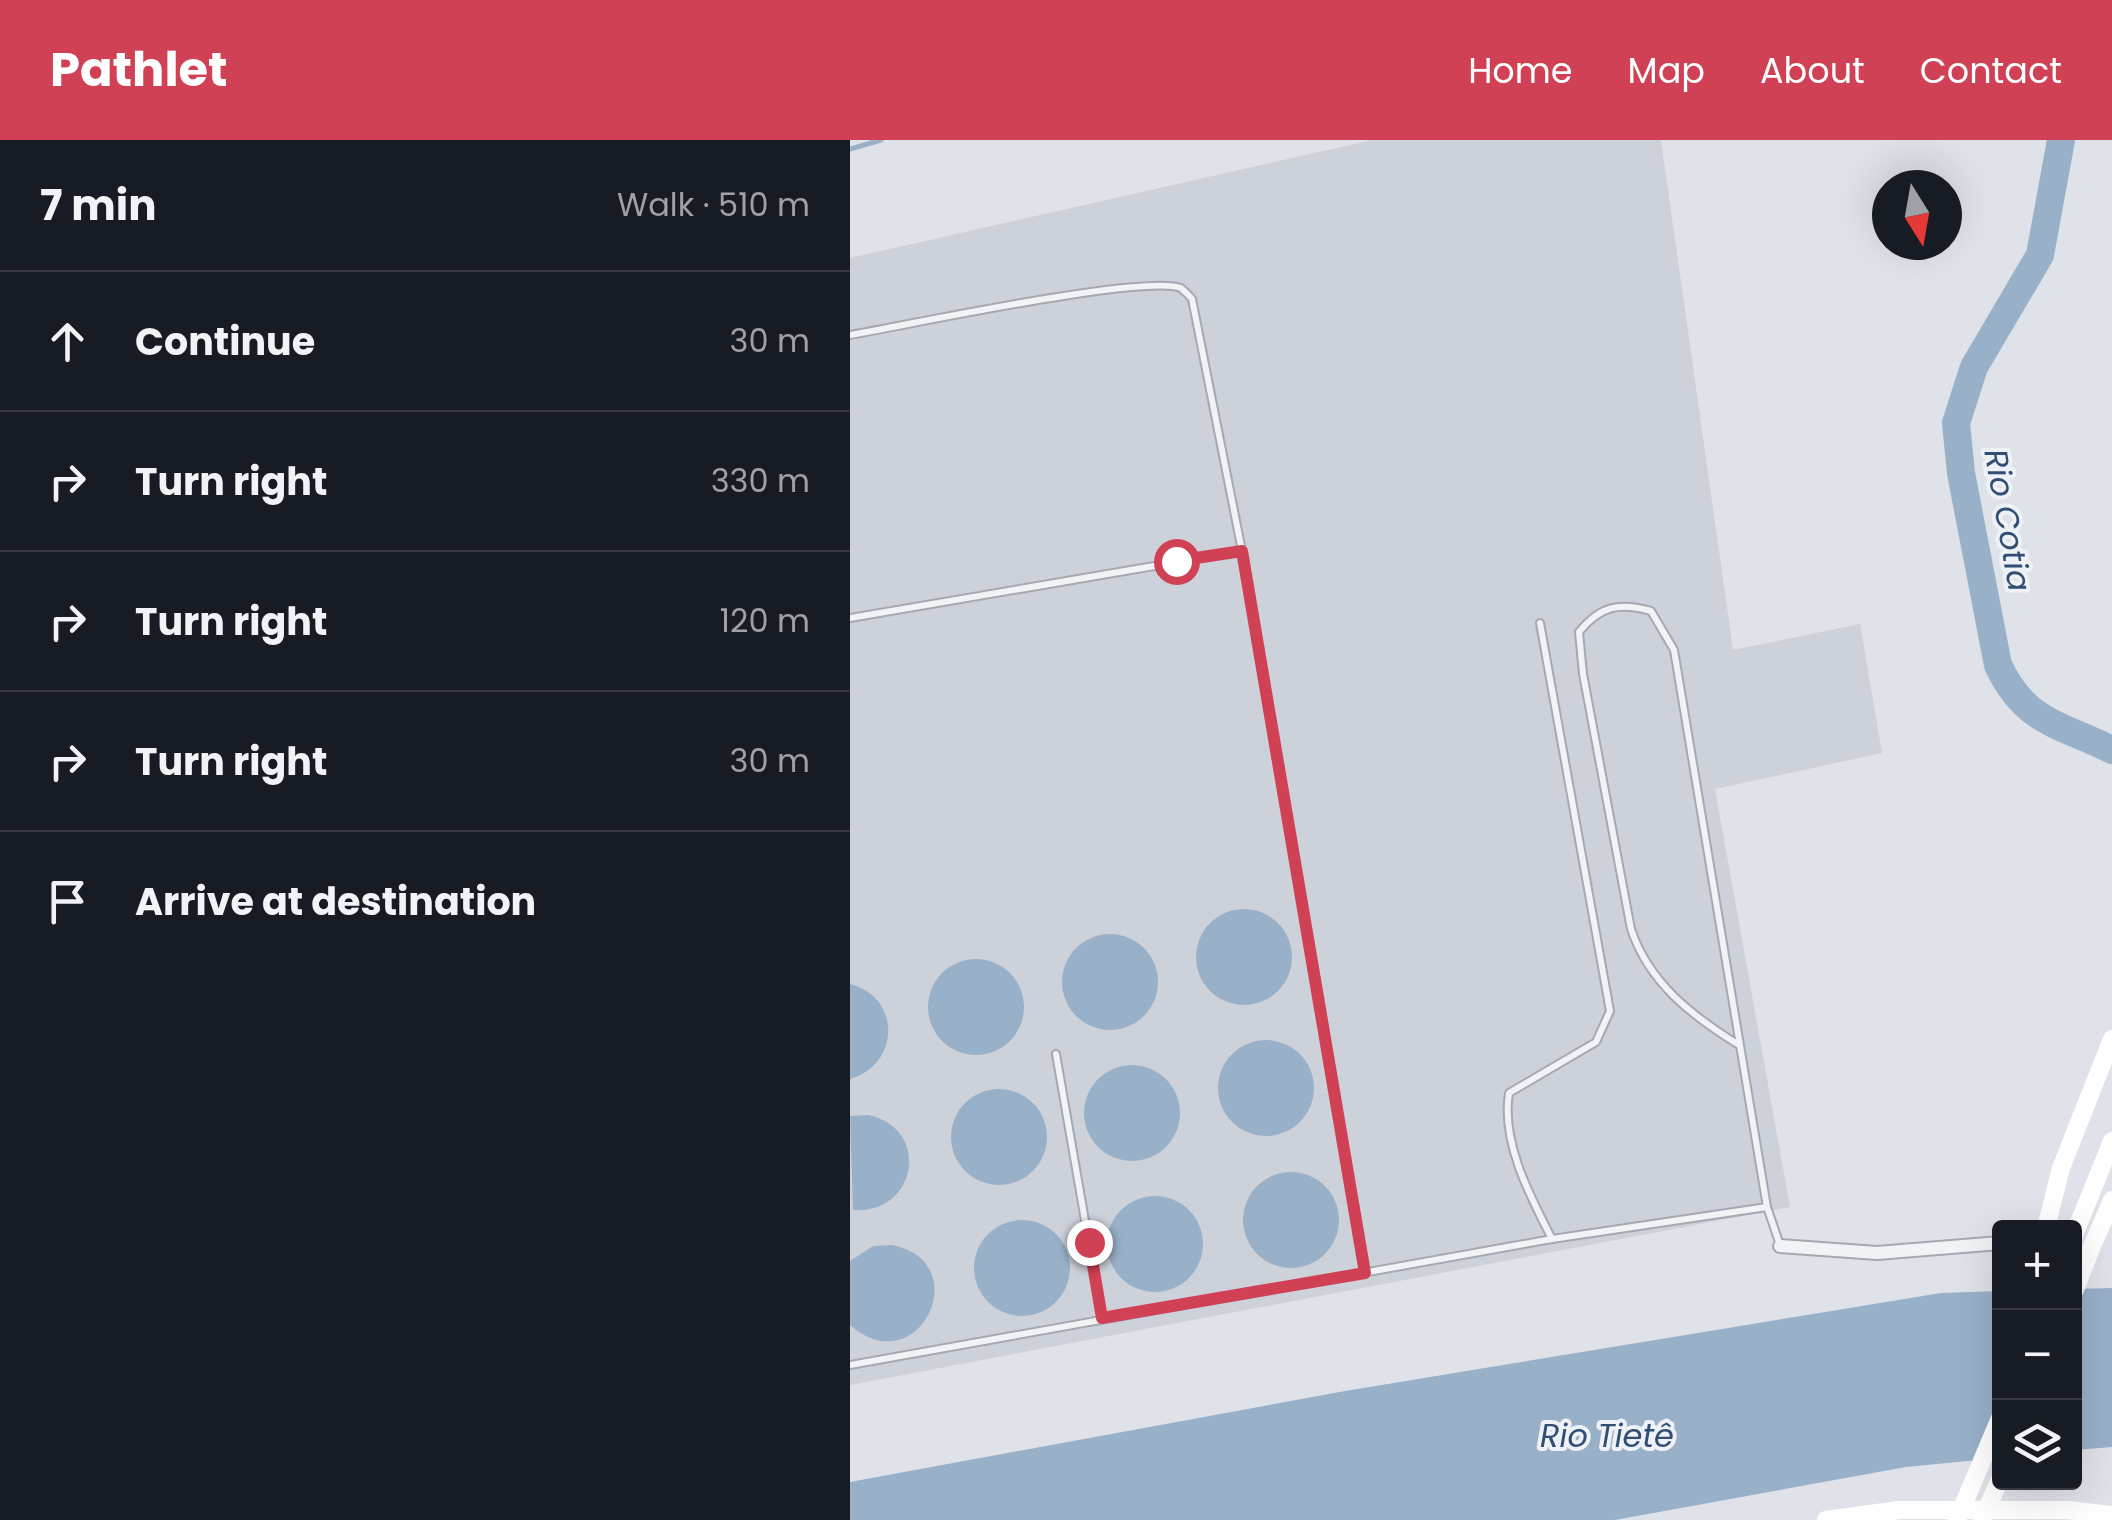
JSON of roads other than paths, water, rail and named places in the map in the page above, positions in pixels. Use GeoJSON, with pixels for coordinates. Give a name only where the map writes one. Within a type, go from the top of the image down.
{"type":"FeatureCollection","features":[{"type":"Feature","properties":{"kind":"main road"},"geometry":{"type":"LineString","coordinates":[[2048,1220],[2062,1168],[2112,1039]]}},
{"type":"Feature","properties":{"kind":"main road"},"geometry":{"type":"LineString","coordinates":[[2080,1220],[2112,1142]]}},
{"type":"Feature","properties":{"kind":"main road"},"geometry":{"type":"LineString","coordinates":[[2082,1273],[2112,1200]]}},
{"type":"Feature","properties":{"kind":"main road"},"geometry":{"type":"LineString","coordinates":[[2082,1236],[2112,1236]]}},
{"type":"Feature","properties":{"kind":"main road"},"geometry":{"type":"LineString","coordinates":[[1957,1520],[1992,1437]]}},
{"type":"Feature","properties":{"kind":"main road"},"geometry":{"type":"LineString","coordinates":[[1982,1520],[1996,1490]]}},
{"type":"Feature","properties":{"kind":"main road"},"geometry":{"type":"LineString","coordinates":[[1826,1520],[1899,1510],[2068,1510],[2112,1516]]}},
{"type":"Feature","properties":{"kind":"main road"},"geometry":{"type":"LineString","coordinates":[[2042,1520],[2062,1515],[2112,1516]]}},
{"type":"Feature","properties":{"kind":"street"},"geometry":{"type":"LineString","coordinates":[[1780,1246],[1877,1252],[1992,1244]]}},
{"type":"Feature","properties":{"kind":"lane"},"geometry":{"type":"LineString","coordinates":[[850,335],[1034,302],[1156,286],[1182,288],[1192,299],[1242,551],[1365,1273]]}},
{"type":"Feature","properties":{"kind":"lane"},"geometry":{"type":"LineString","coordinates":[[850,618],[1242,551]]}},
{"type":"Feature","properties":{"kind":"lane"},"geometry":{"type":"LineString","coordinates":[[1739,1045],[1678,1000],[1640,956],[1631,929],[1583,674],[1579,632],[1597,610],[1628,604],[1652,610],[1674,650],[1767,1207],[1780,1246]]}},
{"type":"Feature","properties":{"kind":"lane"},"geometry":{"type":"LineString","coordinates":[[1540,622],[1610,1011],[1596,1042],[1509,1092],[1508,1126],[1516,1154],[1552,1240]]}},
{"type":"Feature","properties":{"kind":"lane"},"geometry":{"type":"LineString","coordinates":[[1056,1054],[1102,1318]]}},
{"type":"Feature","properties":{"kind":"lane"},"geometry":{"type":"LineString","coordinates":[[850,1365],[1552,1240],[1767,1207]]}},
{"type":"Feature","properties":{"kind":"water"},"geometry":{"type":"Polygon","coordinates":[[[1244,909],[1262,912],[1278,923],[1289,939],[1289,975],[1278,991],[1262,1002],[1244,1005],[1226,1002],[1210,991],[1199,975],[1196,957],[1199,939],[1210,923],[1226,912],[1244,909]]]}},
{"type":"Feature","properties":{"kind":"water"},"geometry":{"type":"Polygon","coordinates":[[[1110,934],[1128,937],[1144,948],[1155,964],[1155,1000],[1144,1016],[1128,1027],[1110,1030],[1092,1027],[1076,1016],[1065,1000],[1062,982],[1065,964],[1076,948],[1092,937],[1110,934]]]}},
{"type":"Feature","properties":{"kind":"water"},"geometry":{"type":"Polygon","coordinates":[[[976,959],[994,962],[1010,973],[1021,989],[1021,1025],[1010,1041],[994,1052],[976,1055],[958,1052],[942,1041],[931,1025],[928,1007],[931,989],[942,973],[958,962],[976,959]]]}},
{"type":"Feature","properties":{"kind":"water"},"geometry":{"type":"Polygon","coordinates":[[[850,984],[867,991],[879,1002],[888,1031],[878,1060],[850,1079],[850,984]]]}},
{"type":"Feature","properties":{"kind":"water"},"geometry":{"type":"Polygon","coordinates":[[[1266,1040],[1284,1043],[1300,1054],[1311,1070],[1311,1106],[1300,1122],[1284,1133],[1266,1136],[1248,1133],[1232,1122],[1221,1106],[1218,1088],[1221,1070],[1232,1054],[1248,1043],[1266,1040]]]}},
{"type":"Feature","properties":{"kind":"water"},"geometry":{"type":"Polygon","coordinates":[[[1132,1065],[1150,1068],[1166,1079],[1177,1095],[1177,1131],[1166,1147],[1150,1158],[1132,1161],[1114,1158],[1098,1147],[1087,1131],[1084,1113],[1087,1095],[1098,1079],[1114,1068],[1132,1065]]]}},
{"type":"Feature","properties":{"kind":"water"},"geometry":{"type":"Polygon","coordinates":[[[999,1089],[1017,1092],[1033,1103],[1044,1119],[1044,1155],[1033,1171],[1017,1182],[999,1185],[981,1182],[965,1171],[954,1155],[951,1137],[954,1119],[965,1103],[981,1092],[999,1089]]]}},
{"type":"Feature","properties":{"kind":"water"},"geometry":{"type":"Polygon","coordinates":[[[868,1115],[888,1123],[902,1136],[908,1152],[908,1169],[903,1186],[891,1199],[875,1208],[853,1210],[850,1116],[868,1115]]]}},
{"type":"Feature","properties":{"kind":"water"},"geometry":{"type":"Polygon","coordinates":[[[1291,1172],[1309,1175],[1325,1186],[1336,1202],[1336,1238],[1325,1254],[1309,1265],[1291,1268],[1273,1265],[1257,1254],[1246,1238],[1243,1220],[1246,1202],[1257,1186],[1273,1175],[1291,1172]]]}},
{"type":"Feature","properties":{"kind":"water"},"geometry":{"type":"Polygon","coordinates":[[[1155,1196],[1173,1199],[1189,1210],[1200,1226],[1200,1262],[1189,1278],[1173,1289],[1155,1292],[1137,1289],[1121,1278],[1110,1262],[1107,1244],[1110,1226],[1121,1210],[1137,1199],[1155,1196]]]}},
{"type":"Feature","properties":{"kind":"water"},"geometry":{"type":"Polygon","coordinates":[[[1022,1220],[1040,1223],[1056,1234],[1067,1250],[1067,1286],[1056,1302],[1040,1313],[1022,1316],[1004,1313],[988,1302],[977,1286],[974,1268],[977,1250],[988,1234],[1004,1223],[1022,1220]]]}},
{"type":"Feature","properties":{"kind":"water"},"geometry":{"type":"Polygon","coordinates":[[[892,1245],[918,1256],[931,1273],[934,1294],[929,1314],[916,1331],[897,1340],[875,1339],[850,1325],[850,1261],[873,1246],[892,1245]]]}},
{"type":"Feature","properties":{"kind":"water"},"geometry":{"type":"Polygon","coordinates":[[[2112,1288],[2112,1447],[2082,1449],[2082,1289],[2112,1288]]]}},
{"type":"Feature","properties":{"kind":"water","name":"Rio Tietê"},"geometry":{"type":"Polygon","coordinates":[[[1992,1291],[1992,1459],[1906,1467],[1615,1520],[850,1520],[850,1482],[1345,1391],[1941,1293],[1992,1291]]]}},
{"type":"Feature","properties":{"kind":"waterway"},"geometry":{"type":"LineString","coordinates":[[850,149],[881,140]]}},
{"type":"Feature","properties":{"kind":"waterway","name":"Rio Cotia"},"geometry":{"type":"LineString","coordinates":[[2061,140],[2040,255],[1974,367],[1956,423],[1961,473],[1998,665],[2032,711],[2112,750]]}}]}
